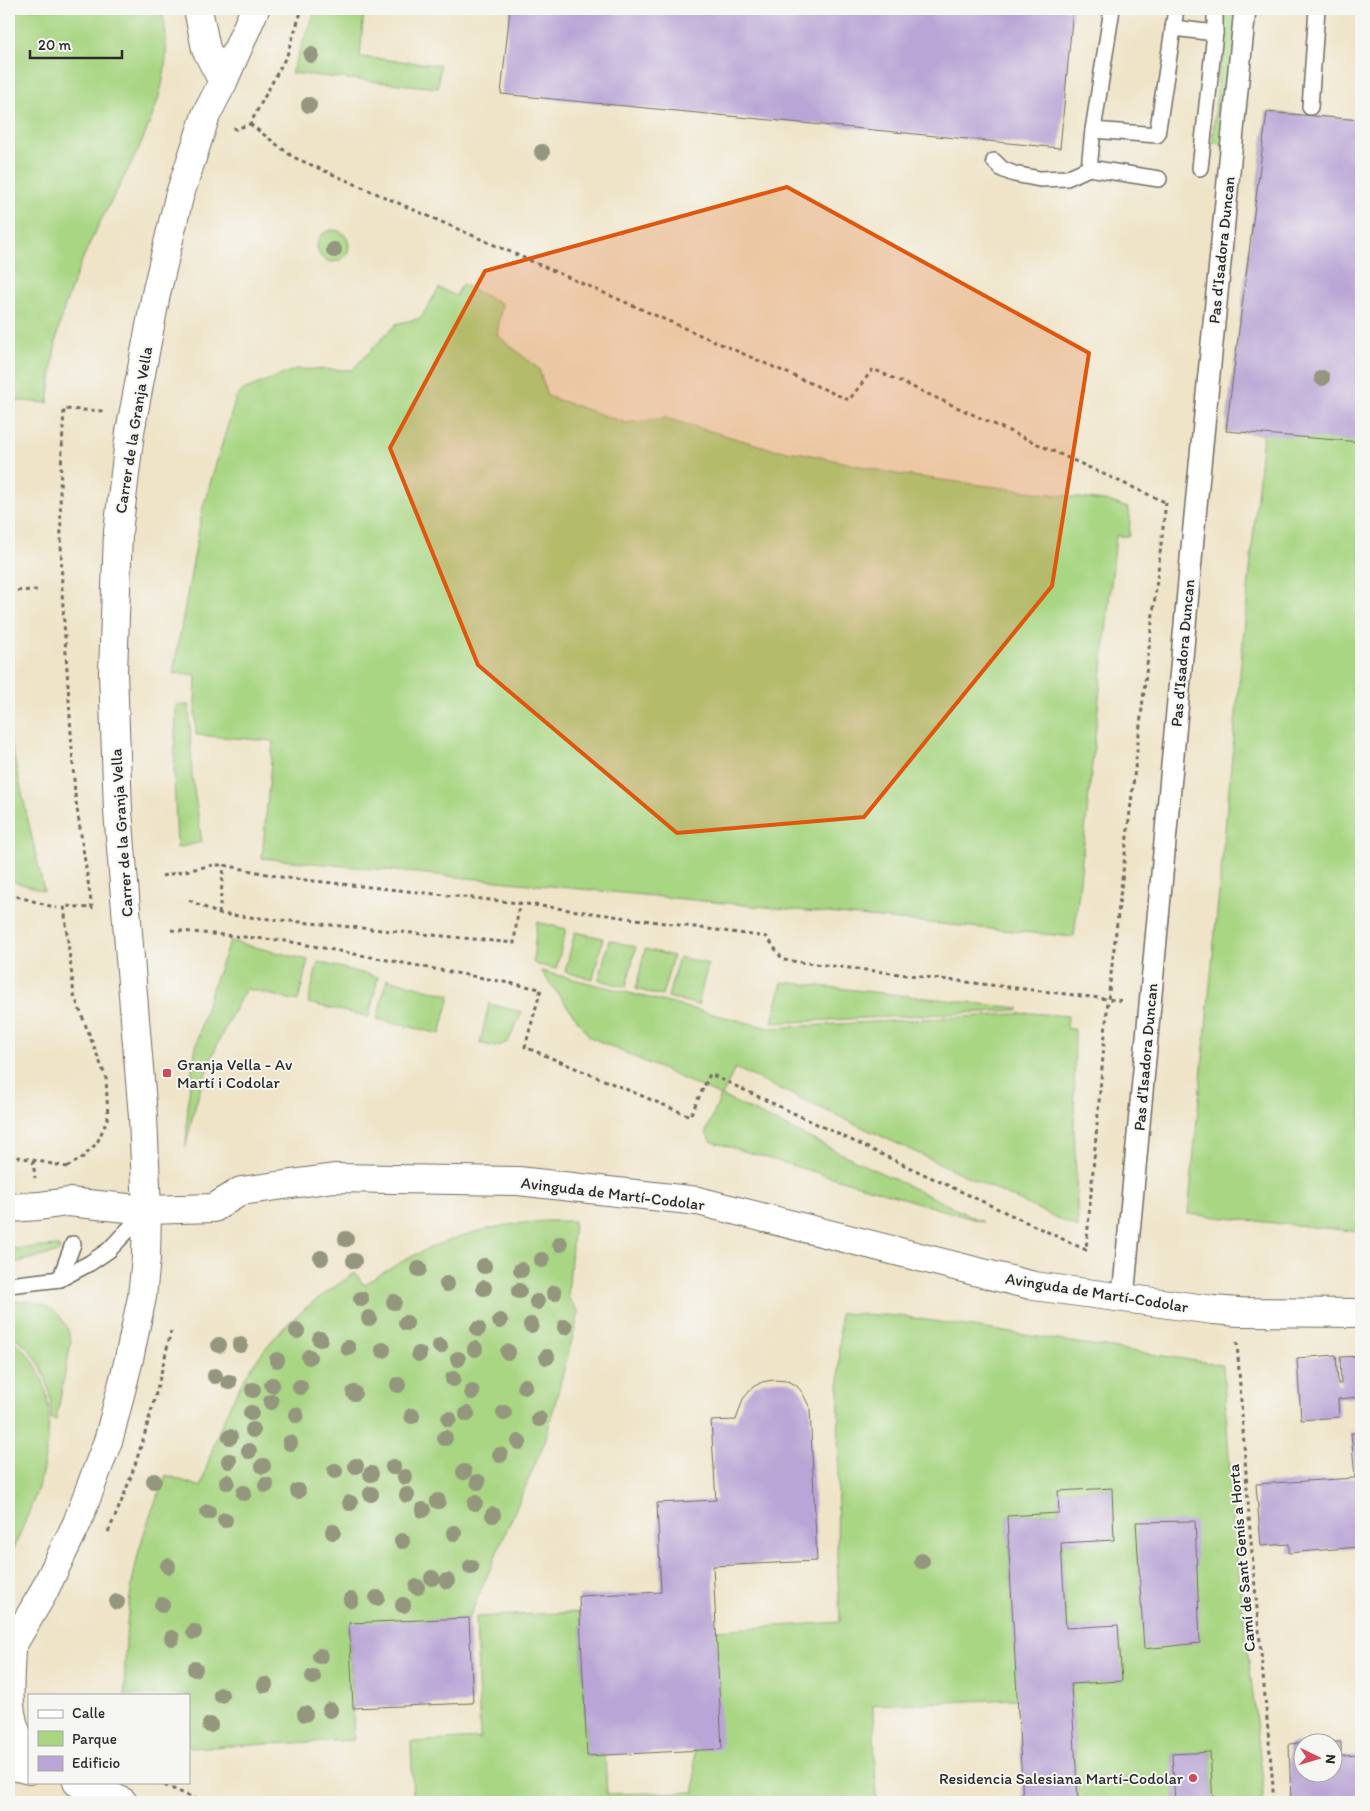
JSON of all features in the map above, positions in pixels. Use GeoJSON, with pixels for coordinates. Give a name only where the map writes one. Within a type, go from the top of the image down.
{"type":"FeatureCollection","features":[{"type":"Feature","properties":{"kind":"street"},"geometry":{"type":"LineString","coordinates":[[198,9],[206,48],[222,82]]}},
{"type":"Feature","properties":{"kind":"street","name":"Carrer de la Granja Vella"},"geometry":{"type":"LineString","coordinates":[[10,1650],[42,1595],[77,1523],[109,1438],[137,1323],[146,1258],[147,1210],[143,1117],[118,812],[113,672],[118,532],[130,432],[156,294],[179,197],[206,115],[255,9]]}},
{"type":"Feature","properties":{"kind":"street","name":"Pas d'Isadora Duncan"},"geometry":{"type":"LineString","coordinates":[[1123,1298],[1195,516],[1245,9]]}},
{"type":"Feature","properties":{"kind":"street","name":"Avinguda de Martí-Codolar"},"geometry":{"type":"LineString","coordinates":[[9,1208],[68,1202],[147,1210],[214,1208],[241,1191],[334,1178],[518,1181],[698,1201],[1034,1286],[1214,1310],[1361,1313]]}},
{"type":"Feature","properties":{"kind":"street"},"geometry":{"type":"LineString","coordinates":[[10,1650],[10,1707],[12,1721],[18,1736],[28,1751]]}},
{"type":"Feature","properties":{"kind":"street"},"geometry":{"type":"LineString","coordinates":[[9,1765],[28,1770]]}},
{"type":"Feature","properties":{"kind":"street"},"geometry":{"type":"LineString","coordinates":[[84,1784],[123,1802]]}},
{"type":"Feature","properties":{"kind":"lane"},"geometry":{"type":"LineString","coordinates":[[1089,168],[1112,9]]}},
{"type":"Feature","properties":{"kind":"lane"},"geometry":{"type":"LineString","coordinates":[[1093,130],[1157,135],[1176,9]]}},
{"type":"Feature","properties":{"kind":"lane"},"geometry":{"type":"LineString","coordinates":[[1200,168],[1215,33],[1215,9]]}},
{"type":"Feature","properties":{"kind":"lane"},"geometry":{"type":"LineString","coordinates":[[1310,107],[1317,9]]}},
{"type":"Feature","properties":{"kind":"lane"},"geometry":{"type":"LineString","coordinates":[[1173,28],[1215,33]]}},
{"type":"Feature","properties":{"kind":"lane"},"geometry":{"type":"LineString","coordinates":[[994,161],[1002,169],[1014,174],[1040,179],[1067,178],[1089,168],[1159,178]]}},
{"type":"Feature","properties":{"kind":"lane"},"geometry":{"type":"LineString","coordinates":[[9,1285],[60,1278],[90,1263],[109,1250],[147,1210]]}},
{"type":"Feature","properties":{"kind":"lane"},"geometry":{"type":"LineString","coordinates":[[60,1278],[73,1244]]}},
{"type":"Feature","properties":{"kind":"path"},"geometry":{"type":"LineString","coordinates":[[302,9],[287,55],[250,124],[293,157],[849,400],[873,369],[1195,516]]}},
{"type":"Feature","properties":{"kind":"path"},"geometry":{"type":"LineString","coordinates":[[171,930],[286,940],[541,989],[525,1047],[690,1116],[710,1074],[1086,1250],[1108,1000],[1166,502]]}},
{"type":"Feature","properties":{"kind":"path"},"geometry":{"type":"LineString","coordinates":[[9,591],[38,590]]}},
{"type":"Feature","properties":{"kind":"path"},"geometry":{"type":"LineString","coordinates":[[162,876],[213,865],[286,878],[519,902],[767,938],[783,960],[1150,1004]]}},
{"type":"Feature","properties":{"kind":"path"},"geometry":{"type":"LineString","coordinates":[[220,914],[224,866]]}},
{"type":"Feature","properties":{"kind":"path"},"geometry":{"type":"LineString","coordinates":[[9,894],[57,908]]}},
{"type":"Feature","properties":{"kind":"path"},"geometry":{"type":"LineString","coordinates":[[189,900],[220,914],[514,943],[519,902]]}},
{"type":"Feature","properties":{"kind":"path"},"geometry":{"type":"LineString","coordinates":[[9,1155],[67,1167],[82,1158],[97,1142],[108,1118]]}},
{"type":"Feature","properties":{"kind":"path"},"geometry":{"type":"LineString","coordinates":[[33,1160],[36,1181]]}},
{"type":"Feature","properties":{"kind":"path","name":"Camí de Sant Genís a Horta"},"geometry":{"type":"LineString","coordinates":[[1239,1312],[1237,1344],[1251,1541],[1273,1786],[1272,1802]]}},
{"type":"Feature","properties":{"kind":"path"},"geometry":{"type":"LineString","coordinates":[[162,1784],[203,1802]]}},
{"type":"Feature","properties":{"kind":"highlighted area"},"geometry":{"type":"Polygon","coordinates":[[[787,187],[1089,353],[1052,586],[864,817],[677,833],[478,665],[390,448],[485,271],[787,187]]]}},
{"type":"Feature","properties":{"kind":"green space"},"geometry":{"type":"Polygon","coordinates":[[[9,9],[161,9],[166,42],[164,74],[156,106],[144,137],[84,256],[65,305],[57,335],[48,403],[9,400],[9,9]]]}},
{"type":"Feature","properties":{"kind":"green space"},"geometry":{"type":"Polygon","coordinates":[[[316,9],[364,9],[360,57],[440,65],[438,88],[291,73],[316,9]]]}},
{"type":"Feature","properties":{"kind":"green space"},"geometry":{"type":"Polygon","coordinates":[[[1225,9],[1245,9],[1226,145],[1212,143],[1225,9]]]}},
{"type":"Feature","properties":{"kind":"green space"},"geometry":{"type":"Polygon","coordinates":[[[1267,112],[1361,120],[1361,1232],[1188,1214],[1263,434],[1226,431],[1267,112]]]}},
{"type":"Feature","properties":{"kind":"green space"},"geometry":{"type":"Polygon","coordinates":[[[333,230],[345,234],[349,246],[345,258],[333,262],[321,258],[317,246],[321,234],[333,230]]]}},
{"type":"Feature","properties":{"kind":"green space"},"geometry":{"type":"Polygon","coordinates":[[[462,284],[502,304],[497,335],[539,369],[547,396],[626,423],[665,418],[772,449],[802,453],[896,474],[1111,502],[1128,508],[1130,517],[1129,536],[1116,536],[1074,937],[262,858],[273,741],[196,735],[196,675],[173,673],[203,507],[236,398],[243,390],[296,369],[352,370],[396,324],[421,318],[439,288],[456,296],[462,284]]]}},
{"type":"Feature","properties":{"kind":"green space"},"geometry":{"type":"Polygon","coordinates":[[[176,705],[189,705],[192,776],[202,842],[177,848],[174,777],[176,705]]]}},
{"type":"Feature","properties":{"kind":"green space"},"geometry":{"type":"Polygon","coordinates":[[[9,722],[10,740],[44,891],[9,880],[9,722]]]}},
{"type":"Feature","properties":{"kind":"green space"},"geometry":{"type":"Polygon","coordinates":[[[537,922],[566,929],[556,969],[533,962],[537,922]]]}},
{"type":"Feature","properties":{"kind":"green space"},"geometry":{"type":"Polygon","coordinates":[[[575,932],[603,938],[593,979],[565,972],[575,932]]]}},
{"type":"Feature","properties":{"kind":"green space"},"geometry":{"type":"Polygon","coordinates":[[[609,940],[636,947],[626,987],[599,980],[609,940]]]}},
{"type":"Feature","properties":{"kind":"green space"},"geometry":{"type":"Polygon","coordinates":[[[230,941],[308,960],[298,1001],[246,989],[235,1008],[209,1065],[196,1105],[186,1147],[191,1073],[199,1031],[218,971],[230,941]]]}},
{"type":"Feature","properties":{"kind":"green space"},"geometry":{"type":"Polygon","coordinates":[[[645,949],[673,956],[662,996],[636,989],[645,949]]]}},
{"type":"Feature","properties":{"kind":"green space"},"geometry":{"type":"Polygon","coordinates":[[[679,957],[708,964],[698,1005],[668,997],[679,957]]]}},
{"type":"Feature","properties":{"kind":"green space"},"geometry":{"type":"Polygon","coordinates":[[[318,962],[378,977],[369,1017],[308,1003],[318,962]]]}},
{"type":"Feature","properties":{"kind":"green space"},"geometry":{"type":"Polygon","coordinates":[[[541,971],[769,1028],[1031,1013],[1068,1016],[1067,1029],[1075,1029],[1074,1129],[1078,1228],[735,1068],[722,1096],[983,1222],[710,1141],[706,1132],[721,1096],[590,1037],[541,971]]]}},
{"type":"Feature","properties":{"kind":"green space"},"geometry":{"type":"Polygon","coordinates":[[[387,979],[450,995],[440,1034],[377,1019],[387,979]]]}},
{"type":"Feature","properties":{"kind":"green space"},"geometry":{"type":"Polygon","coordinates":[[[782,982],[1019,1008],[1019,1010],[772,1023],[782,982]]]}},
{"type":"Feature","properties":{"kind":"green space"},"geometry":{"type":"Polygon","coordinates":[[[489,1004],[522,1012],[508,1042],[495,1047],[480,1043],[489,1004]]]}},
{"type":"Feature","properties":{"kind":"green space"},"geometry":{"type":"Polygon","coordinates":[[[574,1221],[568,1297],[579,1313],[545,1441],[469,1618],[349,1624],[354,1740],[190,1748],[190,1694],[125,1694],[127,1622],[135,1568],[151,1512],[166,1475],[201,1487],[225,1417],[247,1374],[276,1336],[294,1318],[324,1294],[355,1273],[364,1285],[429,1248],[474,1232],[522,1223],[574,1221]]]}},
{"type":"Feature","properties":{"kind":"green space"},"geometry":{"type":"Polygon","coordinates":[[[59,1246],[59,1252],[9,1264],[9,1249],[59,1246]]]}},
{"type":"Feature","properties":{"kind":"green space"},"geometry":{"type":"Polygon","coordinates":[[[9,1301],[31,1302],[50,1308],[63,1321],[68,1330],[71,1342],[56,1420],[51,1419],[47,1381],[37,1360],[20,1341],[9,1333],[9,1301]]]}},
{"type":"Feature","properties":{"kind":"green space"},"geometry":{"type":"Polygon","coordinates":[[[840,1313],[900,1316],[1223,1365],[1234,1532],[1263,1782],[1263,1802],[1213,1802],[1210,1752],[1172,1754],[1175,1802],[1078,1802],[1071,1684],[1121,1681],[1118,1626],[1066,1628],[1061,1543],[1114,1539],[1111,1488],[1058,1491],[1059,1513],[1007,1516],[1018,1699],[873,1705],[876,1802],[413,1802],[411,1742],[480,1738],[476,1617],[580,1612],[587,1756],[605,1755],[607,1794],[695,1792],[694,1750],[716,1630],[840,1622],[837,1559],[840,1313]]]}},
{"type":"Feature","properties":{"kind":"green space"},"geometry":{"type":"Polygon","coordinates":[[[9,1338],[25,1351],[36,1366],[48,1400],[49,1419],[48,1438],[41,1477],[14,1549],[9,1550],[9,1338]]]}},
{"type":"Feature","properties":{"kind":"building"},"geometry":{"type":"Polygon","coordinates":[[[510,9],[1073,9],[1060,148],[501,94],[510,9]]]}},
{"type":"Feature","properties":{"kind":"building"},"geometry":{"type":"Polygon","coordinates":[[[1267,112],[1361,120],[1361,442],[1226,431],[1267,112]]]}},
{"type":"Feature","properties":{"kind":"building"},"geometry":{"type":"Polygon","coordinates":[[[1336,1355],[1338,1384],[1341,1384],[1340,1357],[1361,1356],[1361,1397],[1338,1399],[1339,1417],[1301,1420],[1297,1358],[1336,1355]]]}},
{"type":"Feature","properties":{"kind":"building"},"geometry":{"type":"Polygon","coordinates":[[[773,1380],[787,1381],[796,1385],[810,1408],[817,1561],[713,1566],[722,1749],[587,1756],[579,1596],[661,1592],[657,1503],[716,1500],[711,1421],[736,1420],[743,1399],[753,1387],[762,1382],[773,1380]]]}},
{"type":"Feature","properties":{"kind":"building"},"geometry":{"type":"Polygon","coordinates":[[[1351,1433],[1361,1433],[1361,1573],[1358,1547],[1289,1553],[1289,1544],[1261,1546],[1256,1484],[1355,1478],[1351,1433]]]}},
{"type":"Feature","properties":{"kind":"building"},"geometry":{"type":"Polygon","coordinates":[[[1112,1488],[1114,1540],[1061,1543],[1066,1628],[1118,1625],[1122,1681],[1071,1684],[1078,1801],[1023,1802],[1007,1516],[1059,1513],[1058,1491],[1112,1488]]]}},
{"type":"Feature","properties":{"kind":"building"},"geometry":{"type":"Polygon","coordinates":[[[1195,1521],[1200,1643],[1144,1649],[1136,1522],[1195,1521]]]}},
{"type":"Feature","properties":{"kind":"building"},"geometry":{"type":"Polygon","coordinates":[[[469,1618],[473,1703],[353,1708],[349,1623],[469,1618]]]}},
{"type":"Feature","properties":{"kind":"building"},"geometry":{"type":"Polygon","coordinates":[[[1289,1744],[1292,1744],[1292,1784],[1342,1784],[1342,1756],[1361,1755],[1361,1802],[1291,1802],[1289,1744]]]}},
{"type":"Feature","properties":{"kind":"building","name":"Residencia Salesiana Martí-Codolar"},"geometry":{"type":"Polygon","coordinates":[[[1210,1752],[1213,1802],[1175,1802],[1172,1754],[1210,1752]]]}},
{"type":"Feature","properties":{"kind":"place","name":"Granja Vella - Av Martí i Codolar"},"geometry":{"type":"Point","coordinates":[167,1073]}},
{"type":"Feature","properties":{"kind":"place","name":"Residencia Salesiana Martí-Codolar"},"geometry":{"type":"Point","coordinates":[1193,1778]}}]}
